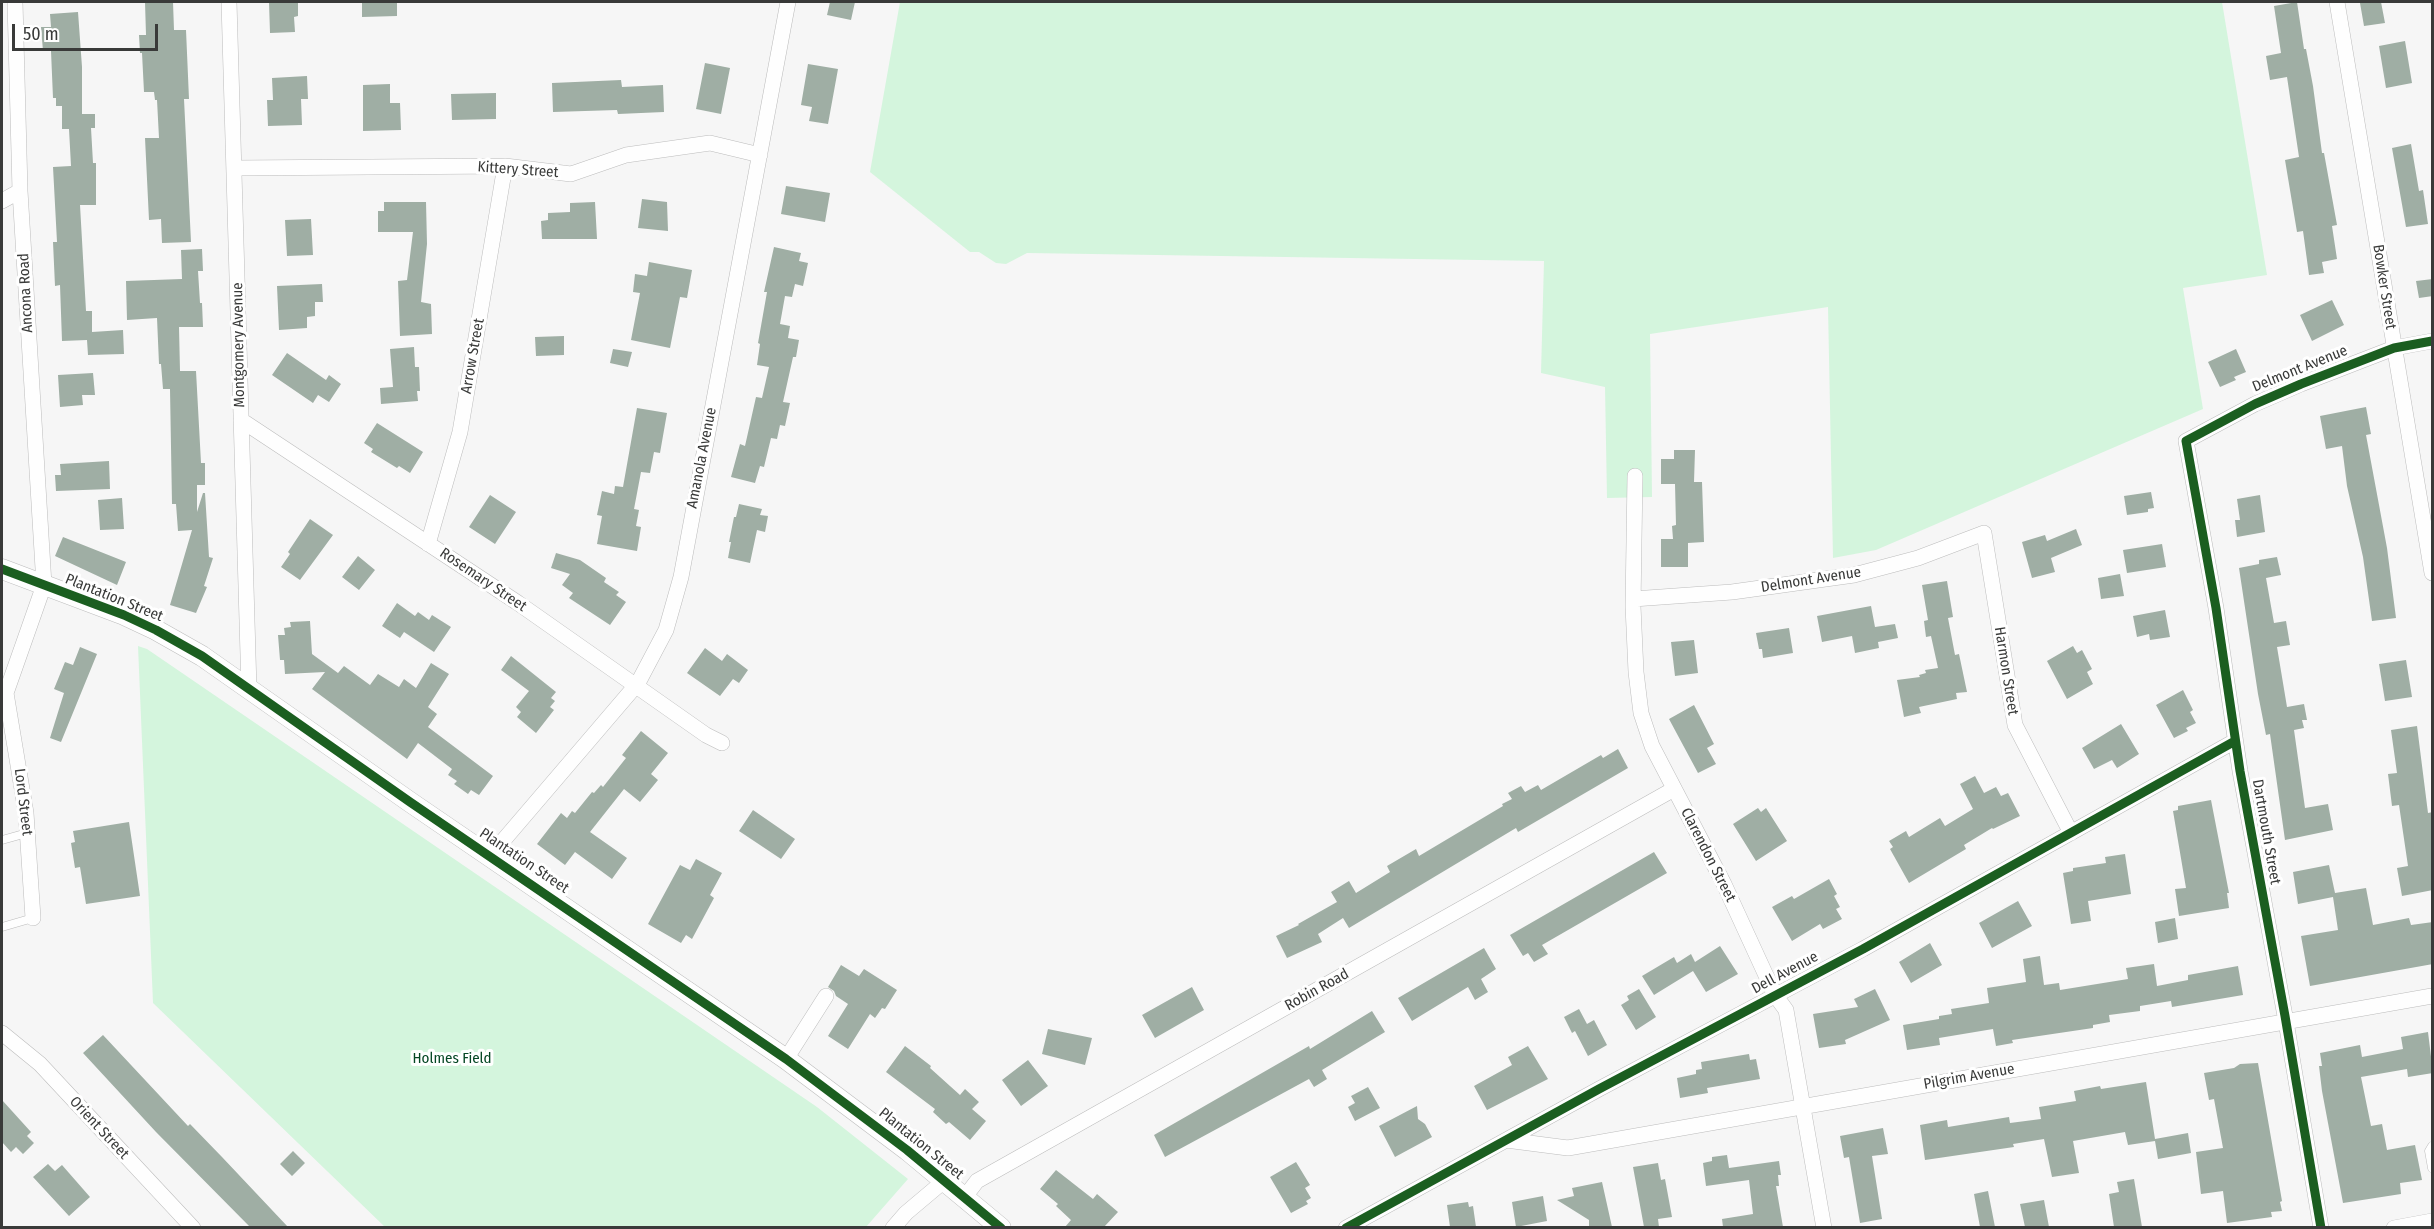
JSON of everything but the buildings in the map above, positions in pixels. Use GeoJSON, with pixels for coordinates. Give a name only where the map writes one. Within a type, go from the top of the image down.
{"type":"FeatureCollection","features":[{"type":"Feature","properties":{"kind":"street","name":"Ancona Road"},"geometry":{"type":"LineString","coordinates":[[15,2],[20,191],[44,585]]}},
{"type":"Feature","properties":{"kind":"street","name":"Montgomery Avenue"},"geometry":{"type":"LineString","coordinates":[[229,2],[249,689]]}},
{"type":"Feature","properties":{"kind":"street","name":"Amanola Avenue"},"geometry":{"type":"LineString","coordinates":[[490,856],[636,686],[661,643],[675,602],[788,2]]}},
{"type":"Feature","properties":{"kind":"street","name":"Bowker Street"},"geometry":{"type":"LineString","coordinates":[[2337,2],[2433,573]]}},
{"type":"Feature","properties":{"kind":"street","name":"Kittery Street"},"geometry":{"type":"LineString","coordinates":[[235,168],[505,166],[571,174],[626,155],[710,143],[760,155]]}},
{"type":"Feature","properties":{"kind":"street","name":"Arrow Street"},"geometry":{"type":"LineString","coordinates":[[428,544],[460,432],[505,166]]}},
{"type":"Feature","properties":{"kind":"street"},"geometry":{"type":"LineString","coordinates":[[2,201],[20,191]]}},
{"type":"Feature","properties":{"kind":"street","name":"Delmont Avenue"},"geometry":{"type":"LineString","coordinates":[[2186,441],[2255,404],[2394,348],[2433,341]]}},
{"type":"Feature","properties":{"kind":"street","name":"Rosemary Street"},"geometry":{"type":"LineString","coordinates":[[241,420],[428,544],[706,735],[722,743]]}},
{"type":"Feature","properties":{"kind":"street","name":"Dartmouth Street"},"geometry":{"type":"LineString","coordinates":[[2186,441],[2216,608],[2235,741],[2321,1227]]}},
{"type":"Feature","properties":{"kind":"street","name":"Clarendon Street"},"geometry":{"type":"LineString","coordinates":[[1635,476],[1634,650],[1641,713],[1652,746],[1728,892],[1775,995],[1786,1010],[1794,1070],[1804,1105],[1824,1227]]}},
{"type":"Feature","properties":{"kind":"street","name":"Delmont Avenue"},"geometry":{"type":"LineString","coordinates":[[1633,600],[1741,590],[1854,575],[1918,558],[1984,532]]}},
{"type":"Feature","properties":{"kind":"street","name":"Harmon Street"},"geometry":{"type":"LineString","coordinates":[[1984,532],[2015,725],[2071,833]]}},
{"type":"Feature","properties":{"kind":"street","name":"Plantation Street"},"geometry":{"type":"LineString","coordinates":[[2,569],[124,615],[202,656],[786,1059],[901,1146],[1001,1227]]}},
{"type":"Feature","properties":{"kind":"street","name":"Lord Street"},"geometry":{"type":"LineString","coordinates":[[33,918],[27,833],[6,693],[44,585]]}},
{"type":"Feature","properties":{"kind":"street","name":"Dell Avenue"},"geometry":{"type":"LineString","coordinates":[[1346,1227],[1863,949],[2235,741]]}},
{"type":"Feature","properties":{"kind":"street","name":"Robin Road"},"geometry":{"type":"LineString","coordinates":[[964,1198],[977,1181],[1674,789]]}},
{"type":"Feature","properties":{"kind":"street"},"geometry":{"type":"LineString","coordinates":[[786,1059],[826,996]]}},
{"type":"Feature","properties":{"kind":"street","name":"Pilgrim Avenue"},"geometry":{"type":"LineString","coordinates":[[1506,1140],[1568,1148],[2433,996]]}},
{"type":"Feature","properties":{"kind":"street","name":"Orient Street"},"geometry":{"type":"LineString","coordinates":[[2,1033],[40,1064],[193,1227]]}},
{"type":"Feature","properties":{"kind":"street"},"geometry":{"type":"LineString","coordinates":[[892,1227],[944,1181]]}},
{"type":"Feature","properties":{"kind":"street"},"geometry":{"type":"LineString","coordinates":[[2394,1227],[2433,1221]]}},
{"type":"Feature","properties":{"kind":"lane"},"geometry":{"type":"LineString","coordinates":[[2,840],[27,833]]}},
{"type":"Feature","properties":{"kind":"lane"},"geometry":{"type":"LineString","coordinates":[[2,927],[33,918]]}},
{"type":"Feature","properties":{"kind":"lane"},"geometry":{"type":"LineString","coordinates":[[2433,1146],[2429,1151],[2433,1167]]}},
{"type":"Feature","properties":{"kind":"green space"},"geometry":{"type":"Polygon","coordinates":[[[900,2],[2222,2],[2267,275],[2183,288],[2203,409],[1876,550],[1833,558],[1828,307],[1650,334],[1652,497],[1607,498],[1605,387],[1541,373],[1544,261],[1027,253],[1006,264],[996,263],[979,252],[970,252],[870,172],[900,2]]]}},
{"type":"Feature","properties":{"kind":"green space","name":"Holmes Field"},"geometry":{"type":"Polygon","coordinates":[[[138,646],[147,649],[817,1107],[908,1179],[866,1227],[385,1227],[153,1003],[138,646]]]}},
{"type":"Feature","properties":{"kind":"cycle path"},"geometry":{"type":"LineString","coordinates":[[2321,1228],[2240,771],[2216,608],[2186,441],[2255,404],[2301,384],[2394,348],[2432,341]]}},
{"type":"Feature","properties":{"kind":"cycle path"},"geometry":{"type":"LineString","coordinates":[[2,569],[124,615],[202,656],[410,802],[786,1059],[907,1150],[1001,1228]]}},
{"type":"Feature","properties":{"kind":"cycle path"},"geometry":{"type":"LineString","coordinates":[[1346,1228],[1599,1089],[1863,949],[2235,741]]}}]}
